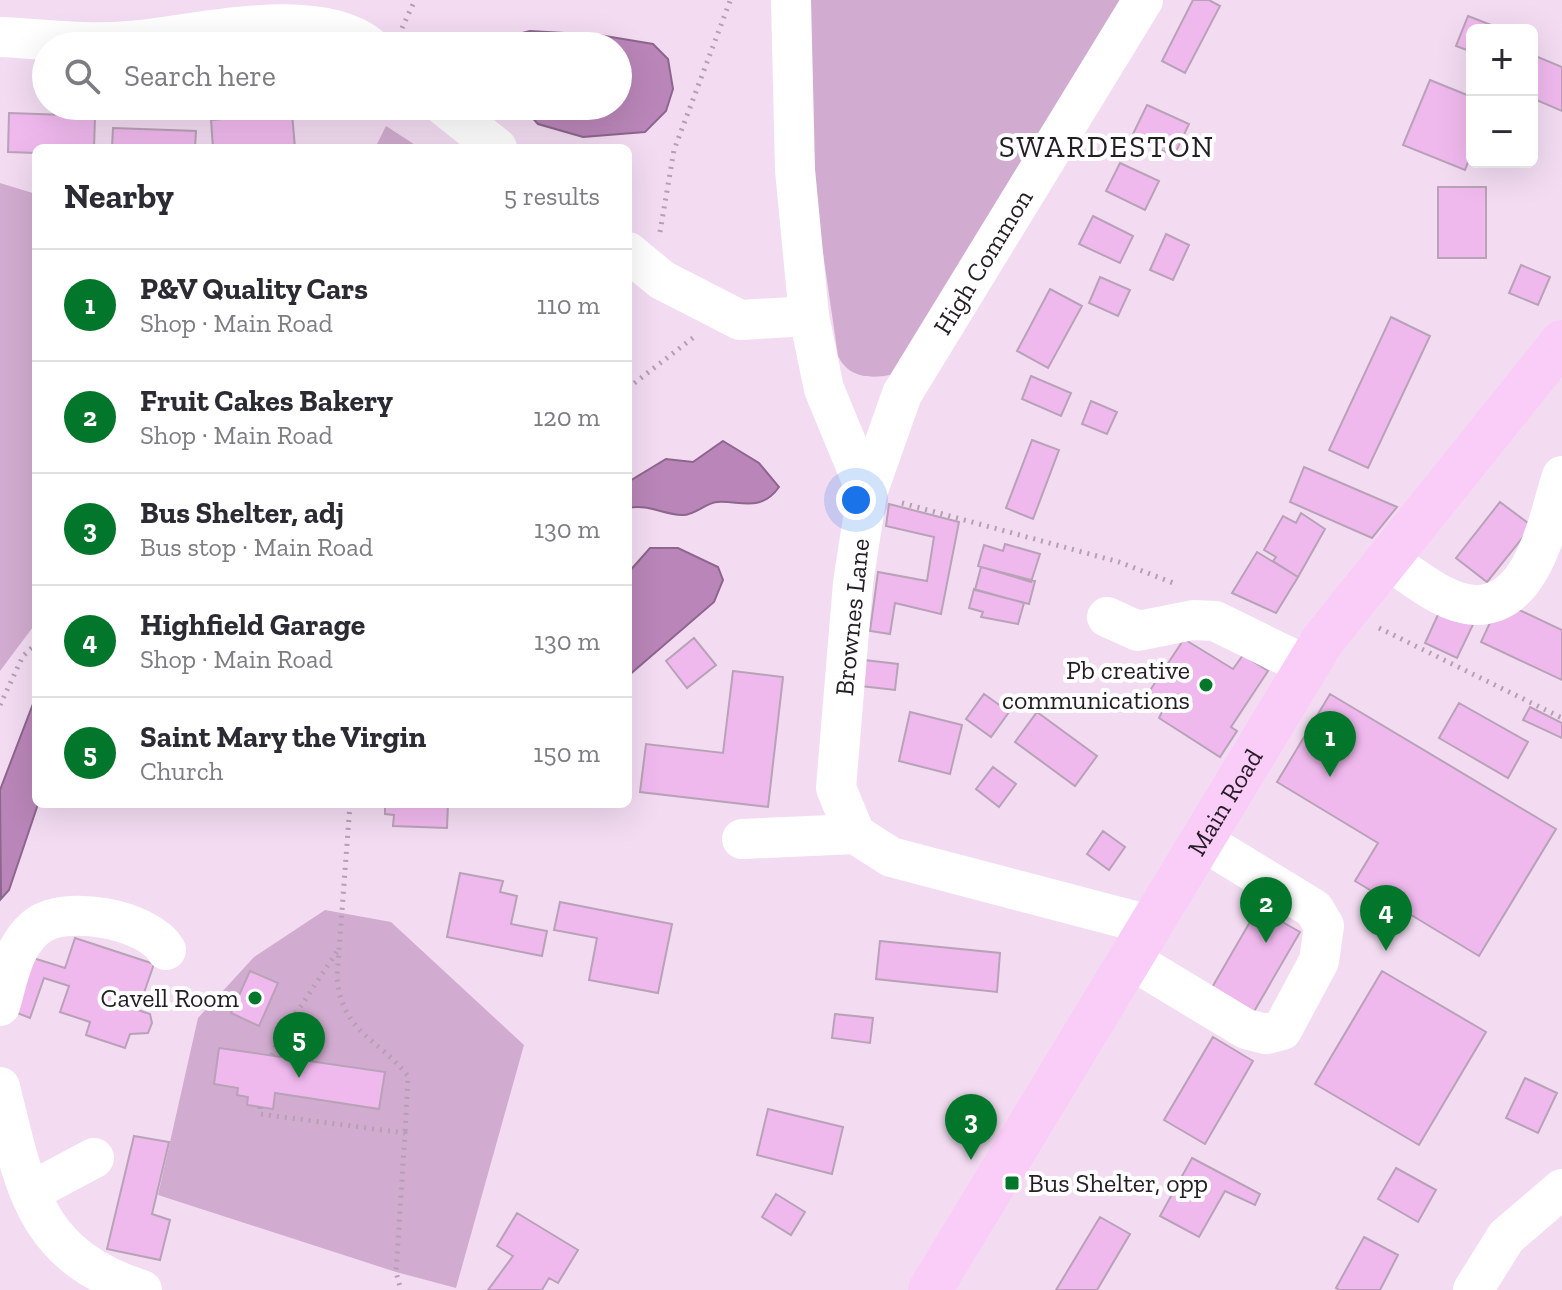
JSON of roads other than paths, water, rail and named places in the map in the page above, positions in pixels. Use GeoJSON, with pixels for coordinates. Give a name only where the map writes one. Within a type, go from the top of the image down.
{"type":"FeatureCollection","features":[{"type":"Feature","properties":{"kind":"main road","name":"Main Road"},"geometry":{"type":"LineString","coordinates":[[930,1290],[1307,666],[1346,612],[1562,342]]}},
{"type":"Feature","properties":{"kind":"street"},"geometry":{"type":"LineString","coordinates":[[791,0],[795,170],[809,316],[824,389],[867,493]]}},
{"type":"Feature","properties":{"kind":"street","name":"High Common"},"geometry":{"type":"LineString","coordinates":[[867,493],[902,394],[1143,0]]}},
{"type":"Feature","properties":{"kind":"street"},"geometry":{"type":"LineString","coordinates":[[185,32],[326,25],[351,32]]}},
{"type":"Feature","properties":{"kind":"street"},"geometry":{"type":"LineString","coordinates":[[0,37],[32,38]]}},
{"type":"Feature","properties":{"kind":"street"},"geometry":{"type":"LineString","coordinates":[[0,63],[32,66]]}},
{"type":"Feature","properties":{"kind":"street"},"geometry":{"type":"LineString","coordinates":[[462,120],[492,144]]}},
{"type":"Feature","properties":{"kind":"street"},"geometry":{"type":"LineString","coordinates":[[647,268],[740,320],[809,316]]}},
{"type":"Feature","properties":{"kind":"street"},"geometry":{"type":"LineString","coordinates":[[1388,560],[1450,597],[1475,605],[1502,597],[1523,581],[1537,552],[1562,476]]}},
{"type":"Feature","properties":{"kind":"street","name":"Brownes Lane"},"geometry":{"type":"LineString","coordinates":[[855,834],[836,788],[853,583],[867,493]]}},
{"type":"Feature","properties":{"kind":"street"},"geometry":{"type":"LineString","coordinates":[[1107,617],[1138,631],[1193,620],[1215,621],[1307,666]]}},
{"type":"Feature","properties":{"kind":"street"},"geometry":{"type":"LineString","coordinates":[[742,839],[855,834],[891,857],[1140,942],[1246,1029],[1266,1034],[1282,1030],[1319,961],[1324,926],[1314,909],[1201,840]]}},
{"type":"Feature","properties":{"kind":"street"},"geometry":{"type":"LineString","coordinates":[[0,1006],[15,954],[37,926],[70,917],[101,917],[139,927],[166,950]]}},
{"type":"Feature","properties":{"kind":"street"},"geometry":{"type":"LineString","coordinates":[[0,1087],[39,1218],[69,1253],[112,1281],[142,1290]]}},
{"type":"Feature","properties":{"kind":"street"},"geometry":{"type":"LineString","coordinates":[[32,1191],[94,1158]]}},
{"type":"Feature","properties":{"kind":"street"},"geometry":{"type":"LineString","coordinates":[[1473,1290],[1506,1237],[1562,1189]]}},
{"type":"Feature","properties":{"kind":"place","name":"Pb creative communications"},"geometry":{"type":"Point","coordinates":[1206,685]}},
{"type":"Feature","properties":{"kind":"place","name":"P&V Quality Cars"},"geometry":{"type":"Point","coordinates":[1330,777]}},
{"type":"Feature","properties":{"kind":"place","name":"Fruit Cakes Bakery"},"geometry":{"type":"Point","coordinates":[1266,943]}},
{"type":"Feature","properties":{"kind":"place","name":"Highfield Garage"},"geometry":{"type":"Point","coordinates":[1386,951]}},
{"type":"Feature","properties":{"kind":"place","name":"Cavell Room"},"geometry":{"type":"Point","coordinates":[255,998]}},
{"type":"Feature","properties":{"kind":"place","name":"Saint Mary the Virgin"},"geometry":{"type":"Point","coordinates":[299,1078]}},
{"type":"Feature","properties":{"kind":"place","name":"Bus Shelter, adj"},"geometry":{"type":"Point","coordinates":[971,1160]}},
{"type":"Feature","properties":{"kind":"place","name":"Bus Shelter, opp"},"geometry":{"type":"Point","coordinates":[1012,1183]}},
{"type":"Feature","properties":{"kind":"district","name":"SWARDESTON"},"geometry":{"type":"Point","coordinates":[1107,147]}}]}
